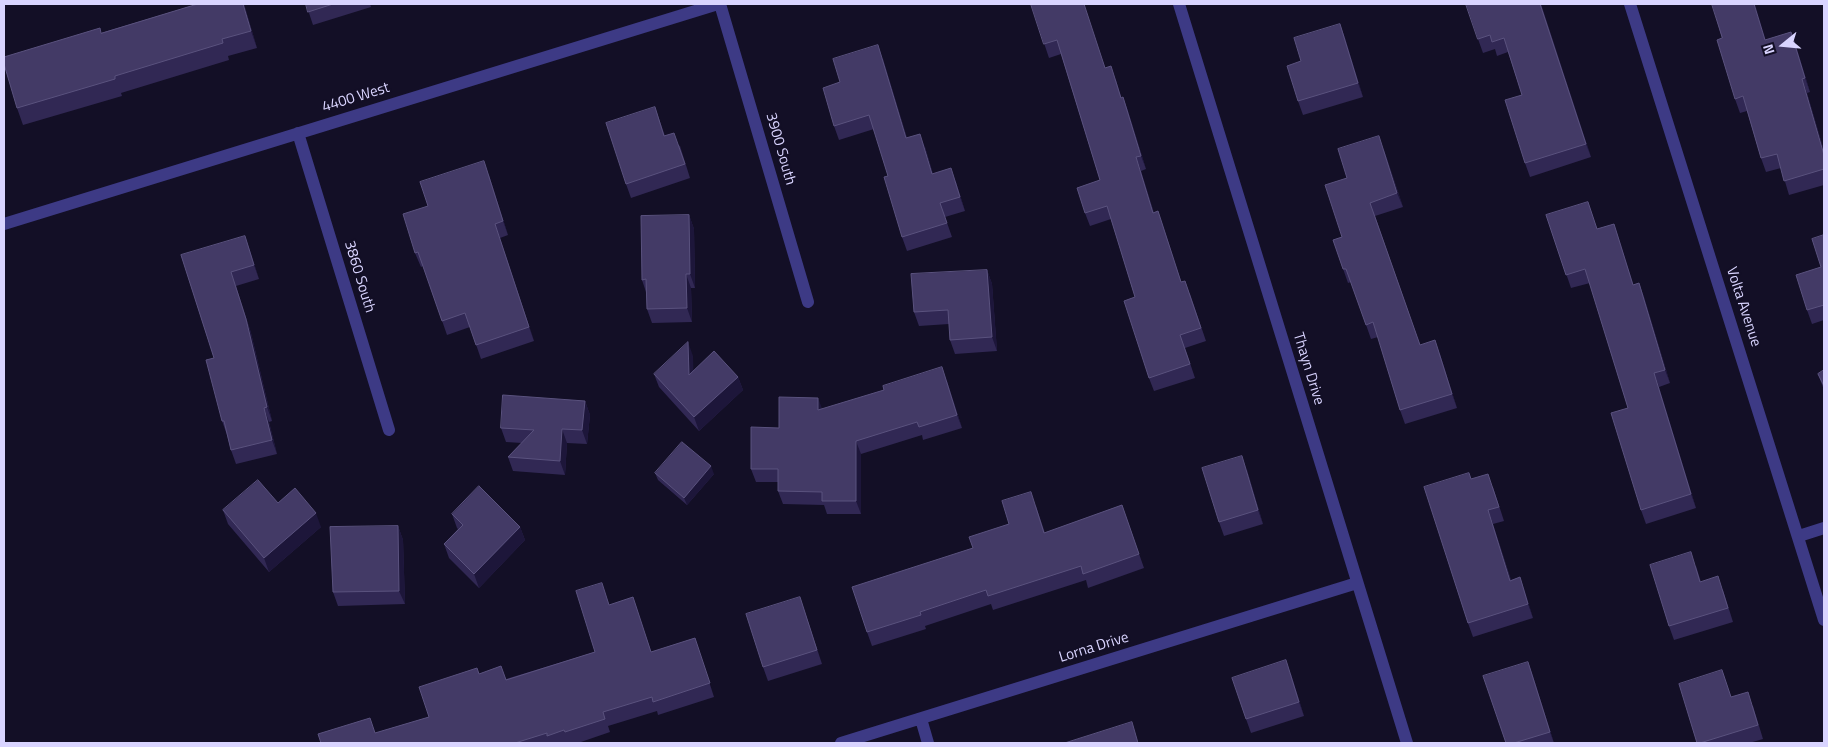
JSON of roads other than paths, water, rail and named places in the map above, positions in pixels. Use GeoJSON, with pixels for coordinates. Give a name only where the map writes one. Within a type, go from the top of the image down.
{"type":"FeatureCollection","features":[{"type":"Feature","properties":{"kind":"street","name":"4400 West"},"geometry":{"type":"LineString","coordinates":[[4,224],[719,4]]}},
{"type":"Feature","properties":{"kind":"street","name":"3900 South"},"geometry":{"type":"LineString","coordinates":[[719,4],[808,302]]}},
{"type":"Feature","properties":{"kind":"street","name":"Thayn Drive"},"geometry":{"type":"LineString","coordinates":[[1179,4],[1406,743]]}},
{"type":"Feature","properties":{"kind":"street","name":"Volta Avenue"},"geometry":{"type":"LineString","coordinates":[[1630,4],[1824,620]]}},
{"type":"Feature","properties":{"kind":"street","name":"3860 South"},"geometry":{"type":"LineString","coordinates":[[298,133],[389,430]]}},
{"type":"Feature","properties":{"kind":"street"},"geometry":{"type":"LineString","coordinates":[[1799,536],[1824,528]]}},
{"type":"Feature","properties":{"kind":"street","name":"Lorna Drive"},"geometry":{"type":"LineString","coordinates":[[841,743],[1357,583]]}},
{"type":"Feature","properties":{"kind":"street"},"geometry":{"type":"LineString","coordinates":[[921,719],[928,743]]}}]}
